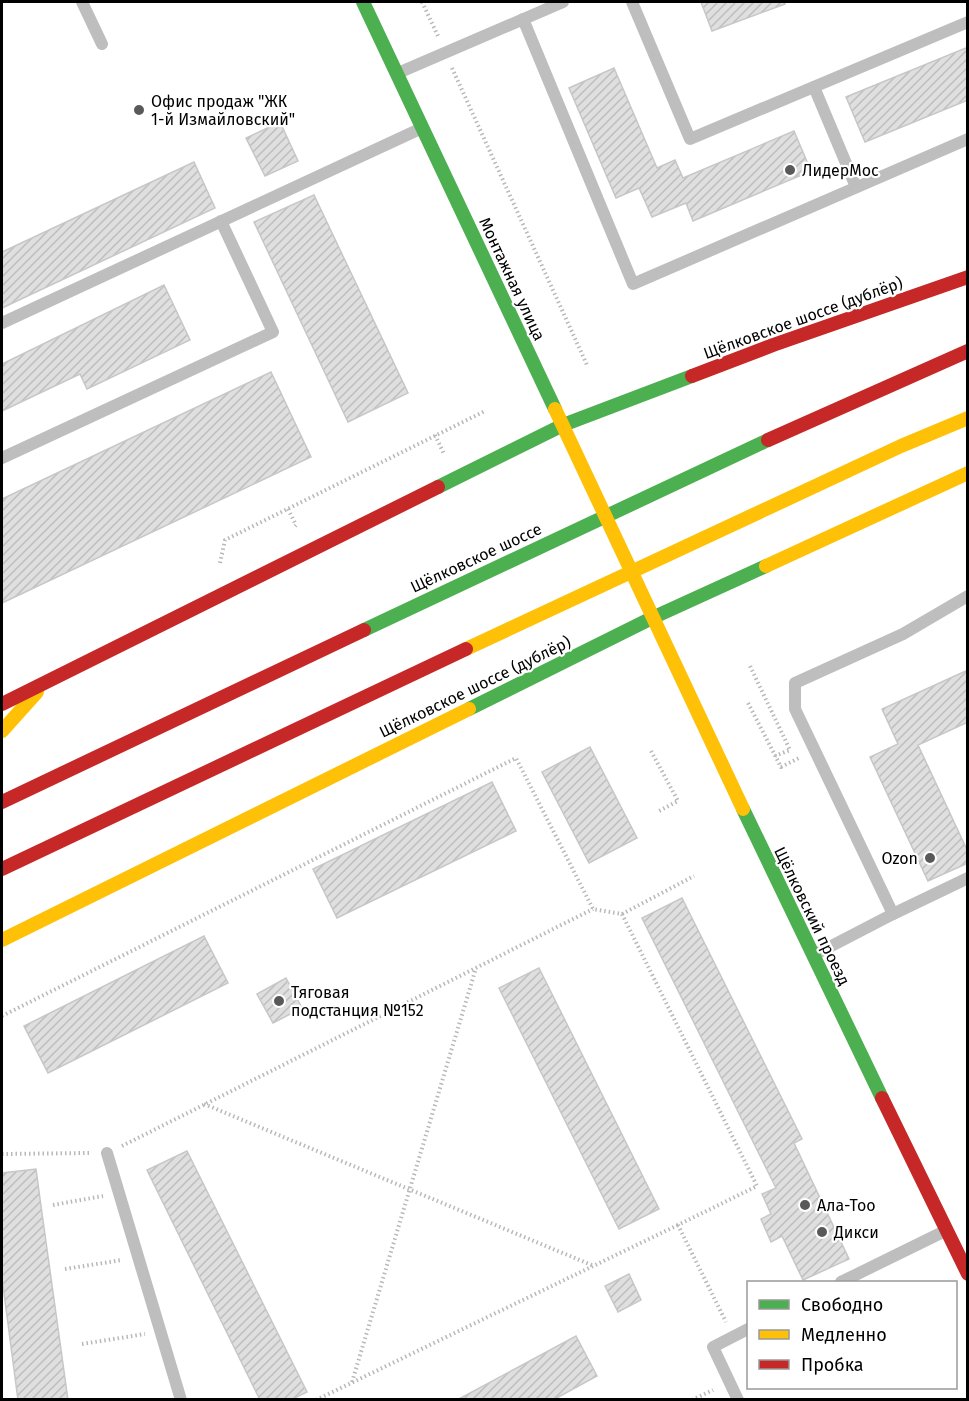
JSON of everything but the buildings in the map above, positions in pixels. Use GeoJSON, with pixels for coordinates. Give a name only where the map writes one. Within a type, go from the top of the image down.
{"type":"FeatureCollection","features":[{"type":"Feature","properties":{"kind":"street","name":"Монтажная улица"},"geometry":{"type":"LineString","coordinates":[[363,2],[606,515],[630,571]]}},
{"type":"Feature","properties":{"kind":"street","name":"Щёлковское шоссе (дублёр)"},"geometry":{"type":"LineString","coordinates":[[2,704],[563,425],[762,349],[968,277]]}},
{"type":"Feature","properties":{"kind":"street","name":"Щёлковское шоссе"},"geometry":{"type":"LineString","coordinates":[[2,802],[606,515],[879,389],[968,351]]}},
{"type":"Feature","properties":{"kind":"street"},"geometry":{"type":"LineString","coordinates":[[2,869],[630,571],[968,418]]}},
{"type":"Feature","properties":{"kind":"street","name":"Щёлковское шоссе (дублёр)"},"geometry":{"type":"LineString","coordinates":[[2,940],[652,618],[968,473]]}},
{"type":"Feature","properties":{"kind":"street","name":"Щёлковский проезд"},"geometry":{"type":"LineString","coordinates":[[630,571],[813,956],[968,1274]]}},
{"type":"Feature","properties":{"kind":"street"},"geometry":{"type":"LineString","coordinates":[[2,731],[46,682]]}},
{"type":"Feature","properties":{"kind":"lane"},"geometry":{"type":"LineString","coordinates":[[81,2],[102,44]]}},
{"type":"Feature","properties":{"kind":"lane"},"geometry":{"type":"LineString","coordinates":[[397,73],[563,2]]}},
{"type":"Feature","properties":{"kind":"lane"},"geometry":{"type":"LineString","coordinates":[[632,2],[690,139],[968,22]]}},
{"type":"Feature","properties":{"kind":"lane"},"geometry":{"type":"LineString","coordinates":[[523,19],[633,284],[968,139]]}},
{"type":"Feature","properties":{"kind":"lane"},"geometry":{"type":"LineString","coordinates":[[813,87],[856,187]]}},
{"type":"Feature","properties":{"kind":"lane"},"geometry":{"type":"LineString","coordinates":[[2,323],[423,127]]}},
{"type":"Feature","properties":{"kind":"lane"},"geometry":{"type":"LineString","coordinates":[[2,458],[273,332],[221,221]]}},
{"type":"Feature","properties":{"kind":"lane"},"geometry":{"type":"LineString","coordinates":[[893,914],[795,709],[795,683],[903,634],[968,596]]}},
{"type":"Feature","properties":{"kind":"lane"},"geometry":{"type":"LineString","coordinates":[[813,956],[968,878]]}},
{"type":"Feature","properties":{"kind":"lane"},"geometry":{"type":"LineString","coordinates":[[107,1153],[181,1400]]}},
{"type":"Feature","properties":{"kind":"lane"},"geometry":{"type":"LineString","coordinates":[[843,1281],[946,1231]]}},
{"type":"Feature","properties":{"kind":"lane"},"geometry":{"type":"LineString","coordinates":[[738,1400],[713,1347],[747,1330]]}},
{"type":"Feature","properties":{"kind":"path"},"geometry":{"type":"LineString","coordinates":[[422,2],[587,365]]}},
{"type":"Feature","properties":{"kind":"path"},"geometry":{"type":"LineString","coordinates":[[210,567],[221,562],[225,540],[484,411]]}},
{"type":"Feature","properties":{"kind":"path"},"geometry":{"type":"LineString","coordinates":[[288,509],[296,525],[289,528]]}},
{"type":"Feature","properties":{"kind":"path"},"geometry":{"type":"LineString","coordinates":[[750,666],[790,750],[776,756]]}},
{"type":"Feature","properties":{"kind":"path"},"geometry":{"type":"LineString","coordinates":[[748,703],[781,767],[816,749]]}},
{"type":"Feature","properties":{"kind":"path"},"geometry":{"type":"LineString","coordinates":[[651,751],[678,801],[659,811]]}},
{"type":"Feature","properties":{"kind":"path"},"geometry":{"type":"LineString","coordinates":[[2,1016],[516,758],[593,909]]}},
{"type":"Feature","properties":{"kind":"path"},"geometry":{"type":"LineString","coordinates":[[2,1154],[107,1153],[593,909],[622,914],[694,876]]}},
{"type":"Feature","properties":{"kind":"path"},"geometry":{"type":"LineString","coordinates":[[316,1400],[757,1186],[622,914]]}},
{"type":"Feature","properties":{"kind":"path"},"geometry":{"type":"LineString","coordinates":[[352,1382],[477,968]]}},
{"type":"Feature","properties":{"kind":"path"},"geometry":{"type":"LineString","coordinates":[[204,1104],[594,1266]]}},
{"type":"Feature","properties":{"kind":"path"},"geometry":{"type":"LineString","coordinates":[[53,1205],[118,1193]]}},
{"type":"Feature","properties":{"kind":"path"},"geometry":{"type":"LineString","coordinates":[[678,1225],[734,1337]]}},
{"type":"Feature","properties":{"kind":"path"},"geometry":{"type":"LineString","coordinates":[[65,1269],[138,1257]]}},
{"type":"Feature","properties":{"kind":"path"},"geometry":{"type":"LineString","coordinates":[[82,1344],[160,1332]]}},
{"type":"Feature","properties":{"kind":"traffic: fast"},"geometry":{"type":"LineString","coordinates":[[363,2],[555,409]]}},
{"type":"Feature","properties":{"kind":"traffic: fast"},"geometry":{"type":"LineString","coordinates":[[438,487],[563,425],[692,376]]}},
{"type":"Feature","properties":{"kind":"traffic: fast"},"geometry":{"type":"LineString","coordinates":[[364,630],[768,440]]}},
{"type":"Feature","properties":{"kind":"traffic: fast"},"geometry":{"type":"LineString","coordinates":[[469,709],[652,618],[766,566]]}},
{"type":"Feature","properties":{"kind":"traffic: fast"},"geometry":{"type":"LineString","coordinates":[[743,809],[882,1098]]}},
{"type":"Feature","properties":{"kind":"traffic: slow"},"geometry":{"type":"LineString","coordinates":[[555,409],[743,809]]}},
{"type":"Feature","properties":{"kind":"traffic: slow"},"geometry":{"type":"LineString","coordinates":[[466,649],[901,446],[968,418]]}},
{"type":"Feature","properties":{"kind":"traffic: slow"},"geometry":{"type":"LineString","coordinates":[[766,566],[968,473]]}},
{"type":"Feature","properties":{"kind":"traffic: slow"},"geometry":{"type":"LineString","coordinates":[[2,731],[37,692]]}},
{"type":"Feature","properties":{"kind":"traffic: slow"},"geometry":{"type":"LineString","coordinates":[[2,940],[469,709]]}},
{"type":"Feature","properties":{"kind":"traffic: jam"},"geometry":{"type":"LineString","coordinates":[[692,376],[773,345],[968,277]]}},
{"type":"Feature","properties":{"kind":"traffic: jam"},"geometry":{"type":"LineString","coordinates":[[768,440],[968,351]]}},
{"type":"Feature","properties":{"kind":"traffic: jam"},"geometry":{"type":"LineString","coordinates":[[2,704],[438,487]]}},
{"type":"Feature","properties":{"kind":"traffic: jam"},"geometry":{"type":"LineString","coordinates":[[2,802],[364,630]]}},
{"type":"Feature","properties":{"kind":"traffic: jam"},"geometry":{"type":"LineString","coordinates":[[2,869],[466,649]]}},
{"type":"Feature","properties":{"kind":"traffic: jam"},"geometry":{"type":"LineString","coordinates":[[882,1098],[968,1274]]}},
{"type":"Feature","properties":{"kind":"place","name":"Офис продаж \"ЖК 1-й Измайловский\""},"geometry":{"type":"Point","coordinates":[139,110]}},
{"type":"Feature","properties":{"kind":"place","name":"ЛидерМос"},"geometry":{"type":"Point","coordinates":[790,170]}},
{"type":"Feature","properties":{"kind":"place","name":"Ozon"},"geometry":{"type":"Point","coordinates":[930,858]}},
{"type":"Feature","properties":{"kind":"place","name":"Тяговая подстанция №152"},"geometry":{"type":"Point","coordinates":[279,1001]}},
{"type":"Feature","properties":{"kind":"place","name":"Ала-Тоо"},"geometry":{"type":"Point","coordinates":[805,1205]}},
{"type":"Feature","properties":{"kind":"place","name":"Дикси"},"geometry":{"type":"Point","coordinates":[822,1232]}}]}
